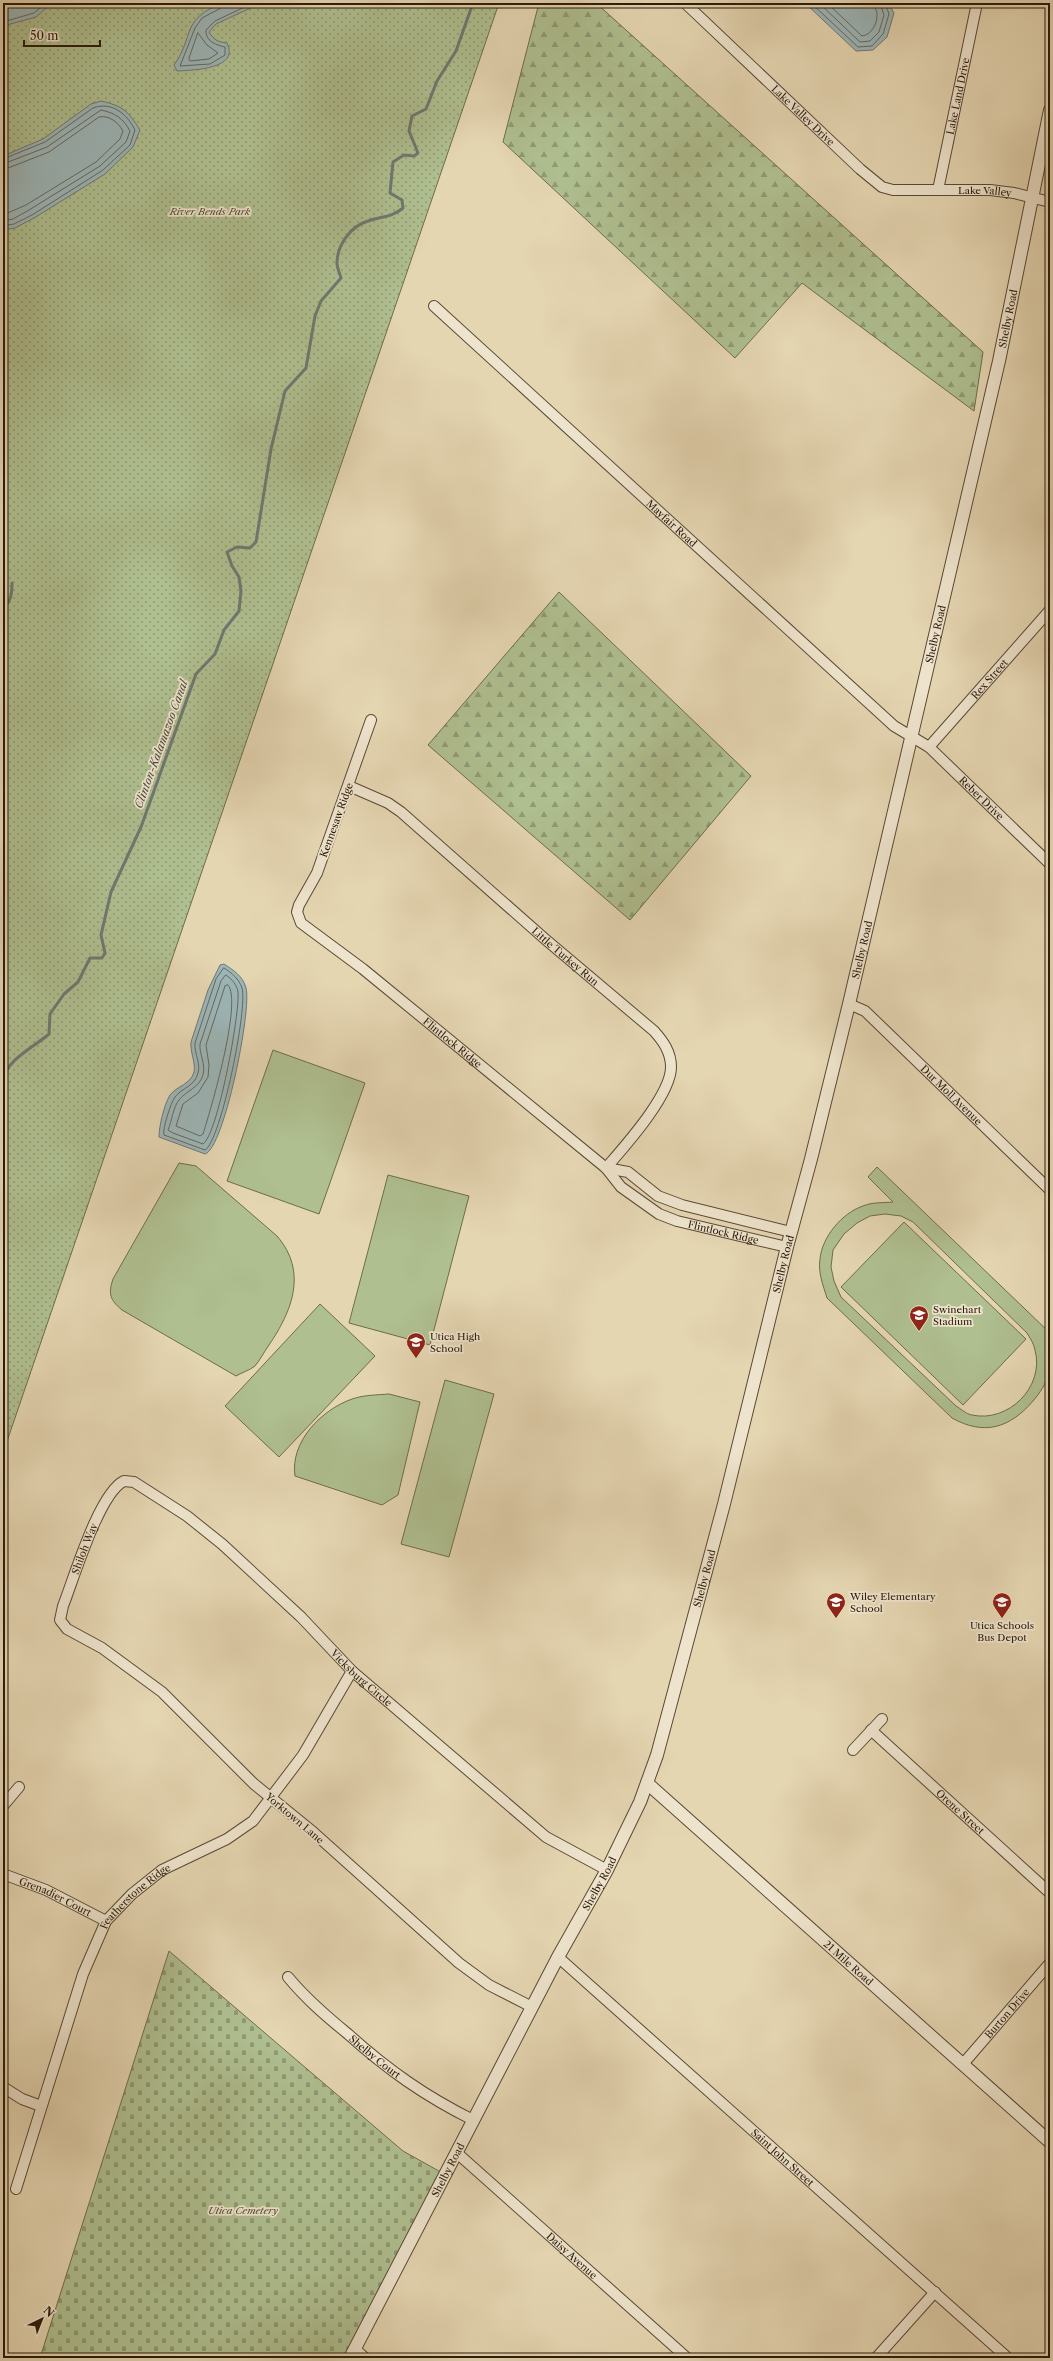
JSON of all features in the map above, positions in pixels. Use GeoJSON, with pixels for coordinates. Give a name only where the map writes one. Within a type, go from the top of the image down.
{"type":"FeatureCollection","features":[{"type":"Feature","properties":{"kind":"street","name":"Lake Valley Drive"},"geometry":{"type":"LineString","coordinates":[[685,3],[872,180],[893,190],[938,190]]}},
{"type":"Feature","properties":{"kind":"street","name":"Lake Land Drive"},"geometry":{"type":"LineString","coordinates":[[938,190],[977,3]]}},
{"type":"Feature","properties":{"kind":"street","name":"Shelby Road"},"geometry":{"type":"LineString","coordinates":[[353,2354],[558,1957],[607,1870],[635,1813],[657,1755],[724,1504],[787,1247],[811,1159],[849,1004],[999,361],[1050,110]]}},
{"type":"Feature","properties":{"kind":"street","name":"Lake Valley"},"geometry":{"type":"LineString","coordinates":[[938,190],[990,190],[1032,197],[1050,202]]}},
{"type":"Feature","properties":{"kind":"street","name":"Mayfair Road"},"geometry":{"type":"LineString","coordinates":[[434,306],[888,721],[911,737]]}},
{"type":"Feature","properties":{"kind":"street","name":"Rex Street"},"geometry":{"type":"LineString","coordinates":[[929,747],[1050,610]]}},
{"type":"Feature","properties":{"kind":"street","name":"Kennesaw Ridge"},"geometry":{"type":"LineString","coordinates":[[298,918],[299,905],[317,873],[349,786],[371,720]]}},
{"type":"Feature","properties":{"kind":"street","name":"Reber Drive"},"geometry":{"type":"LineString","coordinates":[[911,737],[929,747],[1050,864]]}},
{"type":"Feature","properties":{"kind":"street","name":"Little Turkey Run"},"geometry":{"type":"LineString","coordinates":[[349,786],[388,803],[401,812],[545,940],[654,1031],[664,1044],[671,1066],[667,1084],[638,1129],[606,1168]]}},
{"type":"Feature","properties":{"kind":"street","name":"Flintlock Ridge"},"geometry":{"type":"LineString","coordinates":[[298,918],[308,930],[363,969],[606,1168],[620,1187],[649,1209],[685,1223],[787,1247]]}},
{"type":"Feature","properties":{"kind":"street","name":"Dur Moll Avenue"},"geometry":{"type":"LineString","coordinates":[[849,1004],[865,1011],[1050,1190]]}},
{"type":"Feature","properties":{"kind":"street","name":"Flintlock Ridge"},"geometry":{"type":"LineString","coordinates":[[606,1168],[628,1172],[658,1196],[690,1207],[791,1232]]}},
{"type":"Feature","properties":{"kind":"street"},"geometry":{"type":"LineString","coordinates":[[685,1223],[690,1207]]}},
{"type":"Feature","properties":{"kind":"street","name":"Shiloh Way"},"geometry":{"type":"LineString","coordinates":[[62,1624],[60,1620],[63,1606],[99,1514],[110,1493],[124,1480]]}},
{"type":"Feature","properties":{"kind":"street","name":"Vicksburg Circle"},"geometry":{"type":"LineString","coordinates":[[124,1480],[134,1482],[150,1490],[222,1544],[301,1617],[352,1671],[546,1837],[607,1870]]}},
{"type":"Feature","properties":{"kind":"street","name":"Yorktown Lane"},"geometry":{"type":"LineString","coordinates":[[62,1624],[72,1632],[102,1648],[162,1692],[271,1799],[313,1832],[459,1964],[489,1985],[532,2007]]}},
{"type":"Feature","properties":{"kind":"street","name":"Featherstone Ridge"},"geometry":{"type":"LineString","coordinates":[[16,2189],[83,1974],[106,1921],[150,1879],[171,1865],[237,1834],[253,1821],[303,1755],[352,1671]]}},
{"type":"Feature","properties":{"kind":"street"},"geometry":{"type":"LineString","coordinates":[[853,1750],[882,1719]]}},
{"type":"Feature","properties":{"kind":"street","name":"Orene Street"},"geometry":{"type":"LineString","coordinates":[[871,1730],[1050,1893]]}},
{"type":"Feature","properties":{"kind":"street","name":"21 Mile Road"},"geometry":{"type":"LineString","coordinates":[[647,1784],[1050,2142]]}},
{"type":"Feature","properties":{"kind":"street"},"geometry":{"type":"LineString","coordinates":[[3,1806],[19,1787]]}},
{"type":"Feature","properties":{"kind":"street","name":"Grenadier Court"},"geometry":{"type":"LineString","coordinates":[[3,1874],[46,1890],[106,1921]]}},
{"type":"Feature","properties":{"kind":"street","name":"Saint John Street"},"geometry":{"type":"LineString","coordinates":[[558,1957],[1008,2358]]}},
{"type":"Feature","properties":{"kind":"street","name":"Burton Drive"},"geometry":{"type":"LineString","coordinates":[[963,2064],[1050,1963]]}},
{"type":"Feature","properties":{"kind":"street","name":"Shelby Court"},"geometry":{"type":"LineString","coordinates":[[288,1977],[306,1999],[390,2071],[421,2092],[473,2120]]}},
{"type":"Feature","properties":{"kind":"street"},"geometry":{"type":"LineString","coordinates":[[3,2087],[22,2099],[41,2106]]}},
{"type":"Feature","properties":{"kind":"street","name":"Daisy Avenue"},"geometry":{"type":"LineString","coordinates":[[457,2153],[687,2358]]}},
{"type":"Feature","properties":{"kind":"street"},"geometry":{"type":"LineString","coordinates":[[876,2358],[935,2292]]}},
{"type":"Feature","properties":{"kind":"street"},"geometry":{"type":"LineString","coordinates":[[353,2354],[365,2358]]}},
{"type":"Feature","properties":{"kind":"green space","name":"River Bends Park"},"geometry":{"type":"Polygon","coordinates":[[[3,3],[499,3],[3,1453],[3,3]]]}},
{"type":"Feature","properties":{"kind":"green space"},"geometry":{"type":"Polygon","coordinates":[[[539,3],[596,3],[983,352],[974,411],[802,283],[735,358],[503,142],[539,3]]]}},
{"type":"Feature","properties":{"kind":"green space"},"geometry":{"type":"Polygon","coordinates":[[[559,592],[751,776],[630,920],[428,745],[559,592]]]}},
{"type":"Feature","properties":{"kind":"green space"},"geometry":{"type":"Polygon","coordinates":[[[273,1050],[365,1083],[319,1214],[227,1181],[273,1050]]]}},
{"type":"Feature","properties":{"kind":"green space"},"geometry":{"type":"Polygon","coordinates":[[[179,1163],[196,1166],[277,1236],[292,1263],[294,1277],[293,1291],[290,1305],[284,1319],[255,1366],[236,1376],[122,1310],[115,1303],[110,1293],[113,1279],[179,1163]]]}},
{"type":"Feature","properties":{"kind":"green space"},"geometry":{"type":"Polygon","coordinates":[[[877,1167],[1050,1333],[1050,1364],[1046,1381],[1033,1401],[1015,1418],[1006,1423],[986,1428],[964,1424],[952,1418],[827,1298],[821,1279],[820,1259],[829,1234],[841,1220],[855,1209],[870,1204],[893,1202],[868,1177],[877,1167]],[[885,1214],[870,1216],[857,1223],[844,1234],[833,1250],[831,1267],[834,1281],[841,1297],[956,1406],[968,1414],[985,1416],[1010,1408],[1021,1399],[1029,1389],[1034,1377],[1037,1364],[1031,1339],[1027,1333],[913,1222],[901,1216],[885,1214]]]}},
{"type":"Feature","properties":{"kind":"green space"},"geometry":{"type":"Polygon","coordinates":[[[388,1175],[469,1196],[430,1345],[349,1323],[388,1175]]]}},
{"type":"Feature","properties":{"kind":"green space"},"geometry":{"type":"Polygon","coordinates":[[[904,1222],[1026,1339],[963,1405],[841,1287],[904,1222]]]}},
{"type":"Feature","properties":{"kind":"green space"},"geometry":{"type":"Polygon","coordinates":[[[320,1304],[375,1356],[279,1457],[225,1406],[320,1304]]]}},
{"type":"Feature","properties":{"kind":"green space"},"geometry":{"type":"Polygon","coordinates":[[[445,1380],[494,1394],[449,1557],[401,1544],[445,1380]]]}},
{"type":"Feature","properties":{"kind":"green space"},"geometry":{"type":"Polygon","coordinates":[[[389,1394],[420,1402],[398,1495],[382,1505],[295,1476],[297,1451],[310,1429],[319,1419],[340,1404],[352,1399],[389,1394]]]}},
{"type":"Feature","properties":{"kind":"green space","name":"Utica Cemetery"},"geometry":{"type":"Polygon","coordinates":[[[169,1951],[403,2151],[446,2175],[350,2358],[40,2358],[169,1951]]]}},
{"type":"Feature","properties":{"kind":"water"},"geometry":{"type":"Polygon","coordinates":[[[3,3],[52,3],[36,17],[3,26],[3,3]]]}},
{"type":"Feature","properties":{"kind":"water"},"geometry":{"type":"Polygon","coordinates":[[[223,3],[261,3],[216,24],[209,32],[216,40],[227,43],[229,52],[227,58],[221,63],[204,69],[177,71],[174,65],[180,55],[194,22],[200,15],[209,9],[223,3]]]}},
{"type":"Feature","properties":{"kind":"water"},"geometry":{"type":"Polygon","coordinates":[[[805,3],[888,3],[894,13],[887,37],[873,50],[856,51],[805,3]]]}},
{"type":"Feature","properties":{"kind":"water"},"geometry":{"type":"Polygon","coordinates":[[[101,101],[120,107],[136,124],[140,130],[133,147],[105,174],[34,218],[15,228],[3,230],[3,156],[43,139],[91,104],[101,101]]]}},
{"type":"Feature","properties":{"kind":"water"},"geometry":{"type":"Polygon","coordinates":[[[224,964],[237,974],[245,984],[247,1001],[245,1022],[241,1048],[228,1105],[220,1129],[212,1146],[205,1154],[159,1137],[159,1132],[164,1110],[170,1095],[187,1082],[194,1072],[191,1042],[208,990],[220,965],[224,964]]]}},
{"type":"Feature","properties":{"kind":"waterway","name":"Clinton-Kalamazoo Canal"},"geometry":{"type":"LineString","coordinates":[[3,1080],[9,1066],[22,1054],[49,1034],[50,1014],[64,994],[78,982],[90,958],[102,958],[105,953],[101,935],[111,892],[141,827],[196,674],[215,654],[224,630],[239,611],[241,591],[239,577],[232,566],[227,552],[237,547],[250,548],[256,542],[271,449],[285,391],[306,368],[315,316],[321,301],[341,278],[337,263],[339,250],[346,237],[356,227],[368,221],[394,214],[403,208],[402,200],[390,193],[393,162],[404,155],[414,156],[418,153],[409,131],[412,116],[426,109],[437,81],[456,51],[473,3]]}},
{"type":"Feature","properties":{"kind":"waterway"},"geometry":{"type":"LineString","coordinates":[[3,609],[8,603],[12,591],[12,583]]}},
{"type":"Feature","properties":{"kind":"place","name":"Swinehart Stadium"},"geometry":{"type":"Point","coordinates":[919,1332]}},
{"type":"Feature","properties":{"kind":"place","name":"Utica High School"},"geometry":{"type":"Point","coordinates":[416,1359]}},
{"type":"Feature","properties":{"kind":"place","name":"Wiley Elementary School"},"geometry":{"type":"Point","coordinates":[836,1619]}},
{"type":"Feature","properties":{"kind":"place","name":"Utica Schools Bus Depot"},"geometry":{"type":"Point","coordinates":[1002,1619]}}]}
